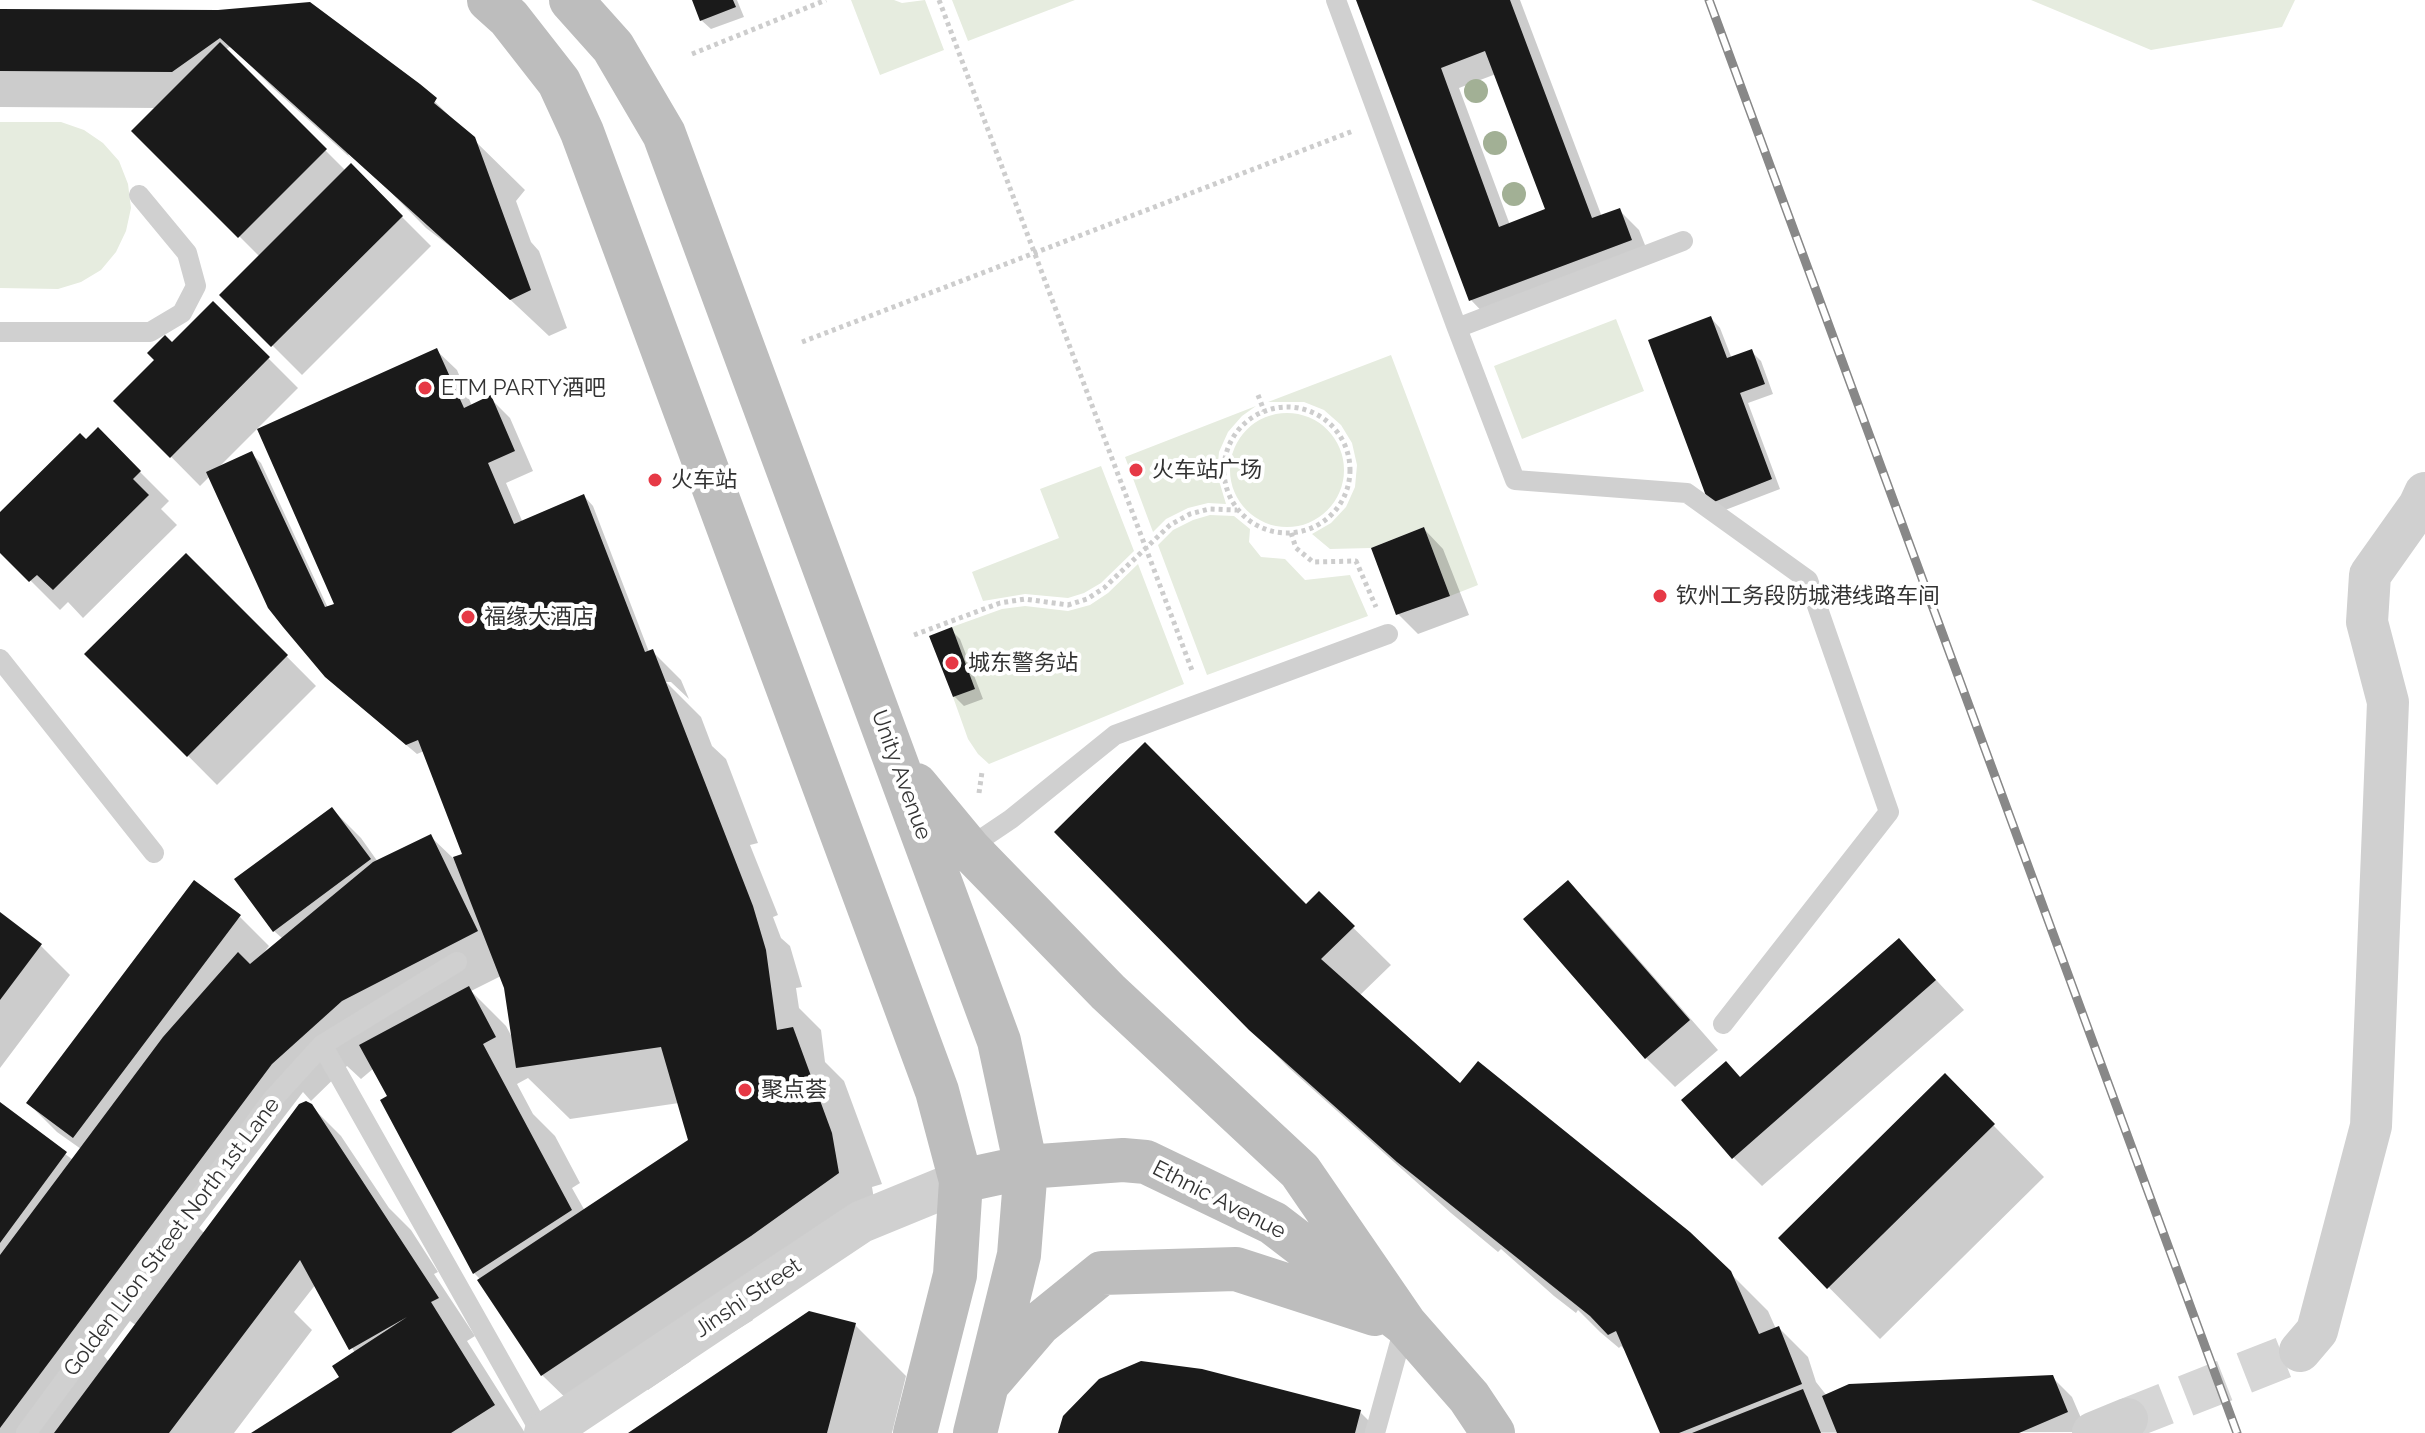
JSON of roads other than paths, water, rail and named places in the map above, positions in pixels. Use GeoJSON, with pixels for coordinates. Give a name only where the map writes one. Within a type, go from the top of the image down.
{"type":"FeatureCollection","features":[{"type":"Feature","properties":{"kind":"main road","name":"Unity Avenue"},"geometry":{"type":"LineString","coordinates":[[571,0],[613,47],[664,134],[895,760],[951,856],[999,1041],[1026,1167],[1019,1255],[975,1433]]}},
{"type":"Feature","properties":{"kind":"main road"},"geometry":{"type":"LineString","coordinates":[[507,6],[559,82],[593,160],[937,1091],[961,1181],[955,1275],[915,1433]]}},
{"type":"Feature","properties":{"kind":"main road"},"geometry":{"type":"LineString","coordinates":[[951,856],[1108,992],[1300,1171],[1405,1324]]}},
{"type":"Feature","properties":{"kind":"main road","name":"Ethnic Avenue"},"geometry":{"type":"LineString","coordinates":[[961,1181],[1026,1167],[1123,1160],[1146,1162],[1273,1223],[1405,1324],[1469,1397],[1493,1433]]}},
{"type":"Feature","properties":{"kind":"main road"},"geometry":{"type":"LineString","coordinates":[[987,1385],[1039,1324],[1102,1273],[1236,1269],[1405,1324]]}},
{"type":"Feature","properties":{"kind":"street"},"geometry":{"type":"LineString","coordinates":[[2300,1351],[2317,1331],[2371,1126],[2388,702],[2367,622],[2370,575],[2425,493]]}},
{"type":"Feature","properties":{"kind":"street","name":"Jinshi Street"},"geometry":{"type":"LineString","coordinates":[[543,1433],[861,1222],[961,1181]]}},
{"type":"Feature","properties":{"kind":"lane"},"geometry":{"type":"LineString","coordinates":[[1336,0],[1515,480],[1687,493],[1808,580],[1889,812],[1723,1024]]}},
{"type":"Feature","properties":{"kind":"lane"},"geometry":{"type":"LineString","coordinates":[[0,332],[150,332],[182,313],[196,286],[187,253],[139,195]]}},
{"type":"Feature","properties":{"kind":"lane"},"geometry":{"type":"LineString","coordinates":[[1457,328],[1683,241]]}},
{"type":"Feature","properties":{"kind":"lane"},"geometry":{"type":"LineString","coordinates":[[951,856],[1011,819],[1115,735],[1388,634]]}},
{"type":"Feature","properties":{"kind":"lane"},"geometry":{"type":"LineString","coordinates":[[0,659],[154,853]]}},
{"type":"Feature","properties":{"kind":"lane","name":"Golden Lion Street North 1st Lane"},"geometry":{"type":"LineString","coordinates":[[26,1433],[272,1100],[322,1045],[457,962]]}},
{"type":"Feature","properties":{"kind":"lane"},"geometry":{"type":"LineString","coordinates":[[322,1045],[543,1433]]}},
{"type":"Feature","properties":{"kind":"lane"},"geometry":{"type":"LineString","coordinates":[[1375,1433],[1405,1324]]}},
{"type":"Feature","properties":{"kind":"tunnel"},"geometry":{"type":"LineString","coordinates":[[2127,1419],[2300,1351]]}},
{"type":"Feature","properties":{"kind":"railway"},"geometry":{"type":"LineString","coordinates":[[1709,0],[2237,1433]]}},
{"type":"Feature","properties":{"kind":"place","name":"ETM PARTY酒吧"},"geometry":{"type":"Point","coordinates":[425,388]}},
{"type":"Feature","properties":{"kind":"place","name":"火车站广场"},"geometry":{"type":"Point","coordinates":[1136,470]}},
{"type":"Feature","properties":{"kind":"place","name":"火车站"},"geometry":{"type":"Point","coordinates":[655,480]}},
{"type":"Feature","properties":{"kind":"place","name":"钦州工务段防城港线路车间"},"geometry":{"type":"Point","coordinates":[1660,596]}},
{"type":"Feature","properties":{"kind":"place","name":"福缘大酒店"},"geometry":{"type":"Point","coordinates":[468,617]}},
{"type":"Feature","properties":{"kind":"place","name":"城东警务站"},"geometry":{"type":"Point","coordinates":[952,663]}},
{"type":"Feature","properties":{"kind":"place","name":"聚点荟"},"geometry":{"type":"Point","coordinates":[745,1090]}}]}
